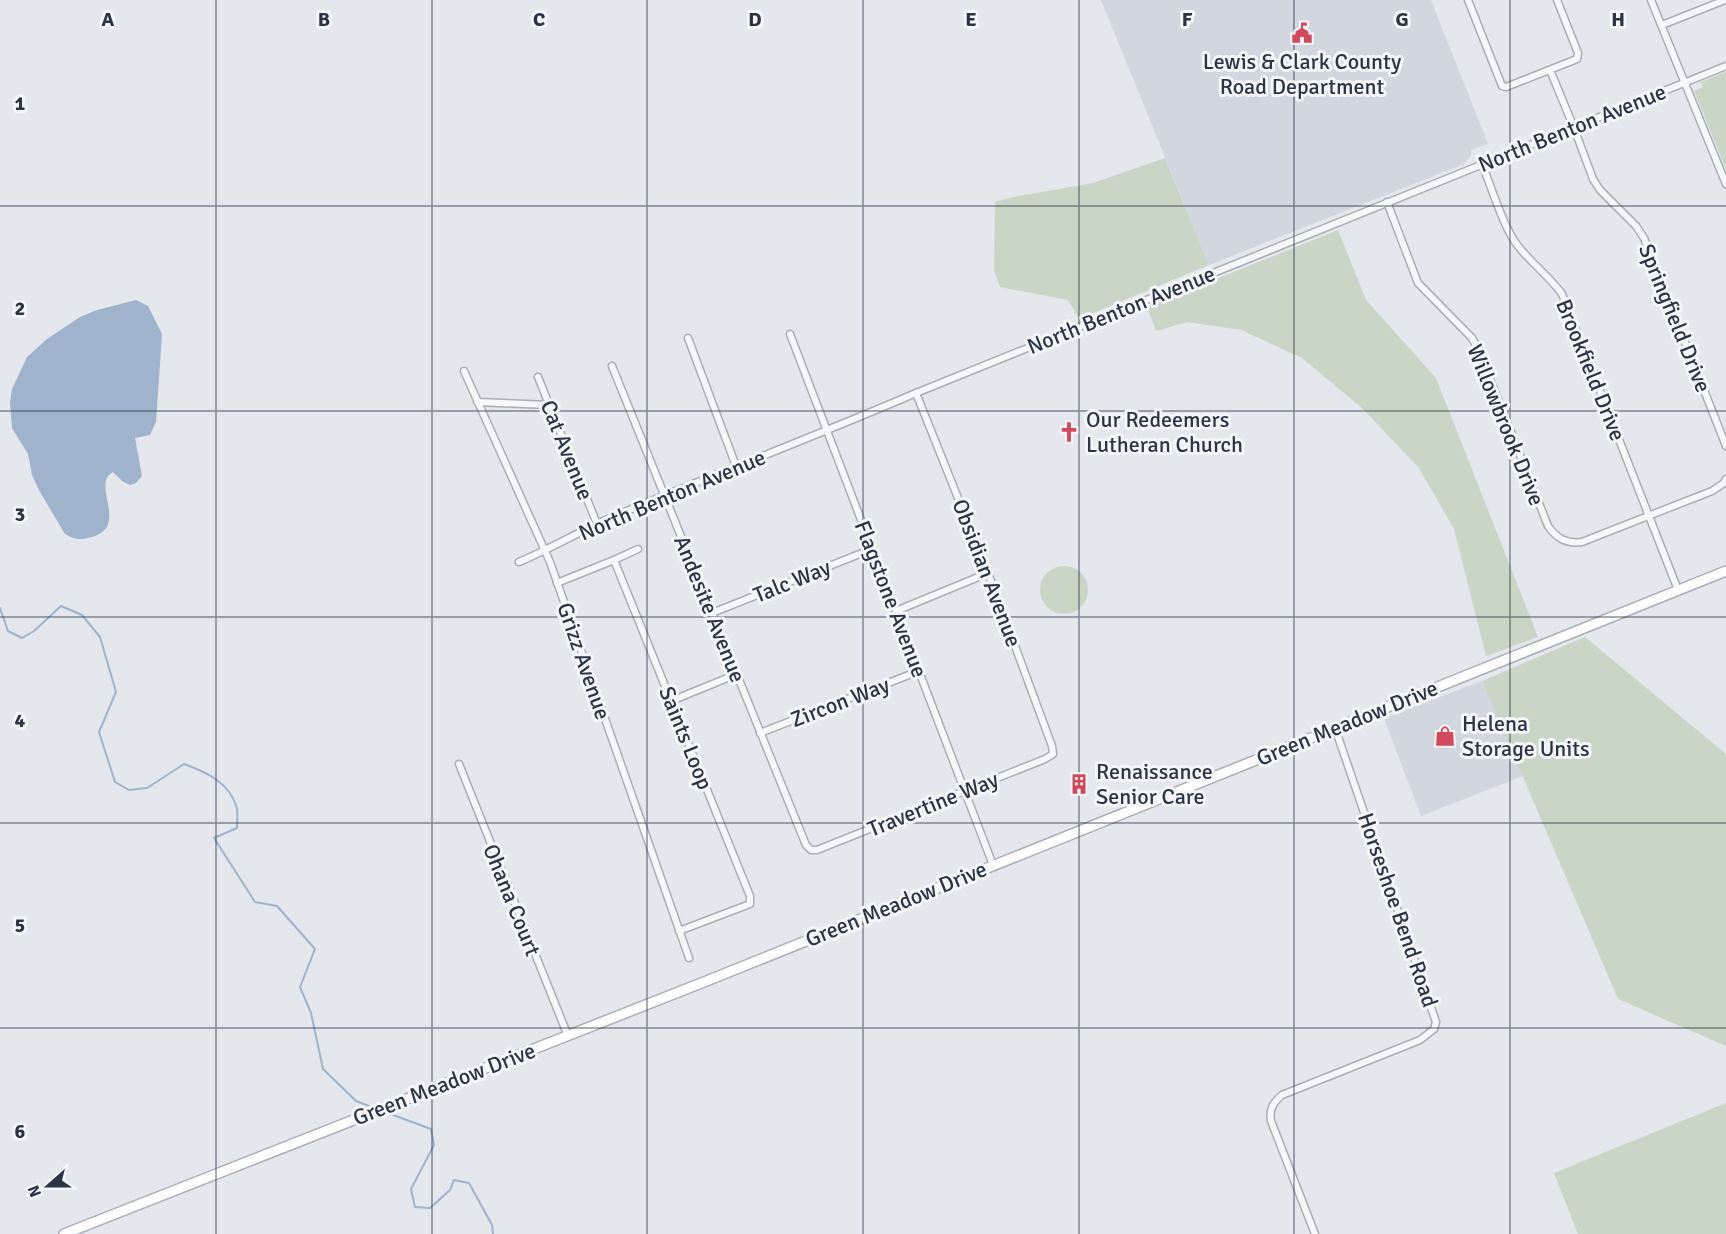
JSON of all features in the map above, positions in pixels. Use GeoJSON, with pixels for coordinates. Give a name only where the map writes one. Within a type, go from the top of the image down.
{"type":"FeatureCollection","features":[{"type":"Feature","properties":{"kind":"main road","name":"Green Meadow Drive"},"geometry":{"type":"LineString","coordinates":[[64,1234],[568,1036],[1726,571]]}},
{"type":"Feature","properties":{"kind":"street"},"geometry":{"type":"LineString","coordinates":[[1468,0],[1502,86],[1506,87],[1577,59],[1557,0]]}},
{"type":"Feature","properties":{"kind":"street"},"geometry":{"type":"LineString","coordinates":[[1652,0],[1726,184]]}},
{"type":"Feature","properties":{"kind":"street"},"geometry":{"type":"LineString","coordinates":[[1662,25],[1725,0]]}},
{"type":"Feature","properties":{"kind":"street","name":"North Benton Avenue"},"geometry":{"type":"LineString","coordinates":[[519,562],[664,495],[1726,66]]}},
{"type":"Feature","properties":{"kind":"street","name":"Springfield Drive"},"geometry":{"type":"LineString","coordinates":[[1550,70],[1593,180],[1636,226],[1644,238],[1726,446]]}},
{"type":"Feature","properties":{"kind":"street","name":"Brookfield Drive"},"geometry":{"type":"LineString","coordinates":[[1482,164],[1517,245],[1551,279],[1562,294],[1678,590]]}},
{"type":"Feature","properties":{"kind":"street","name":"Willowbrook Drive"},"geometry":{"type":"LineString","coordinates":[[1387,202],[1418,283],[1472,338],[1478,349],[1548,526],[1554,535],[1563,541],[1582,542],[1648,516]]}},
{"type":"Feature","properties":{"kind":"street","name":"Flagstone Avenue"},"geometry":{"type":"LineString","coordinates":[[790,334],[993,865]]}},
{"type":"Feature","properties":{"kind":"street"},"geometry":{"type":"LineString","coordinates":[[688,338],[736,466]]}},
{"type":"Feature","properties":{"kind":"street","name":"Andesite Avenue"},"geometry":{"type":"LineString","coordinates":[[612,366],[806,845],[811,850]]}},
{"type":"Feature","properties":{"kind":"street","name":"Grizz Avenue"},"geometry":{"type":"LineString","coordinates":[[464,370],[557,583],[689,958]]}},
{"type":"Feature","properties":{"kind":"street","name":"Cat Avenue"},"geometry":{"type":"LineString","coordinates":[[538,377],[597,524]]}},
{"type":"Feature","properties":{"kind":"street","name":"Obsidian Avenue"},"geometry":{"type":"LineString","coordinates":[[916,393],[988,573],[1053,754]]}},
{"type":"Feature","properties":{"kind":"street"},"geometry":{"type":"LineString","coordinates":[[477,402],[549,405]]}},
{"type":"Feature","properties":{"kind":"street"},"geometry":{"type":"LineString","coordinates":[[1648,516],[1712,491],[1726,479]]}},
{"type":"Feature","properties":{"kind":"street"},"geometry":{"type":"LineString","coordinates":[[557,583],[638,549]]}},
{"type":"Feature","properties":{"kind":"street","name":"Talc Way"},"geometry":{"type":"LineString","coordinates":[[712,614],[872,549]]}},
{"type":"Feature","properties":{"kind":"street","name":"Saints Loop"},"geometry":{"type":"LineString","coordinates":[[614,560],[750,896],[750,904],[679,931]]}},
{"type":"Feature","properties":{"kind":"street"},"geometry":{"type":"LineString","coordinates":[[896,611],[988,573]]}},
{"type":"Feature","properties":{"kind":"street","name":"Zircon Way"},"geometry":{"type":"LineString","coordinates":[[760,733],[919,671]]}},
{"type":"Feature","properties":{"kind":"street"},"geometry":{"type":"LineString","coordinates":[[671,701],[737,674]]}},
{"type":"Feature","properties":{"kind":"street","name":"Horseshoe Bend Road"},"geometry":{"type":"LineString","coordinates":[[1315,1234],[1271,1121],[1270,1113],[1273,1103],[1282,1095],[1420,1040],[1434,1029],[1436,1022],[1335,728]]}},
{"type":"Feature","properties":{"kind":"street","name":"Travertine Way"},"geometry":{"type":"LineString","coordinates":[[811,850],[817,850],[965,792],[1053,754]]}},
{"type":"Feature","properties":{"kind":"street","name":"Ohana Court"},"geometry":{"type":"LineString","coordinates":[[459,764],[568,1036]]}},
{"type":"Feature","properties":{"kind":"shaded area"},"geometry":{"type":"Polygon","coordinates":[[[1101,0],[1431,0],[1488,144],[1471,150],[1471,155],[1464,164],[1209,265],[1101,0]]]}},
{"type":"Feature","properties":{"kind":"shaded area"},"geometry":{"type":"Polygon","coordinates":[[[1482,681],[1523,776],[1421,816],[1384,718],[1482,681]]]}},
{"type":"Feature","properties":{"kind":"green space"},"geometry":{"type":"Polygon","coordinates":[[[1726,72],[1726,169],[1694,91],[1703,87],[1701,82],[1726,72]]]}},
{"type":"Feature","properties":{"kind":"green space"},"geometry":{"type":"Polygon","coordinates":[[[1165,158],[1209,265],[1079,319],[1068,300],[1000,287],[994,270],[995,202],[1093,183],[1165,158]]]}},
{"type":"Feature","properties":{"kind":"green space"},"geometry":{"type":"Polygon","coordinates":[[[1338,230],[1366,300],[1436,378],[1538,637],[1486,656],[1454,529],[1419,468],[1362,408],[1302,358],[1241,330],[1187,322],[1156,331],[1147,307],[1338,230]]]}},
{"type":"Feature","properties":{"kind":"green space"},"geometry":{"type":"Polygon","coordinates":[[[1064,566],[1081,573],[1088,590],[1081,607],[1064,614],[1047,607],[1040,590],[1047,573],[1064,566]]]}},
{"type":"Feature","properties":{"kind":"green space"},"geometry":{"type":"Polygon","coordinates":[[[1585,637],[1726,754],[1726,1046],[1618,999],[1482,681],[1585,637]]]}},
{"type":"Feature","properties":{"kind":"green space"},"geometry":{"type":"Polygon","coordinates":[[[1726,1103],[1726,1234],[1578,1234],[1554,1173],[1726,1103]]]}},
{"type":"Feature","properties":{"kind":"water"},"geometry":{"type":"Polygon","coordinates":[[[136,300],[148,306],[162,334],[156,422],[150,435],[135,438],[142,476],[136,483],[130,485],[113,472],[107,478],[105,486],[108,525],[101,533],[88,538],[74,538],[65,534],[40,492],[32,475],[28,454],[12,428],[10,402],[12,389],[27,357],[47,339],[80,317],[136,300]]]}},
{"type":"Feature","properties":{"kind":"waterway"},"geometry":{"type":"LineString","coordinates":[[0,608],[8,631],[22,638],[34,631],[61,606],[82,615],[100,637],[116,692],[99,732],[115,782],[129,790],[147,788],[184,764],[209,775],[229,792],[237,809],[237,828],[214,838],[255,902],[277,906],[315,949],[300,987],[311,1013],[323,1069],[356,1101],[374,1108]]}},
{"type":"Feature","properties":{"kind":"waterway"},"geometry":{"type":"LineString","coordinates":[[385,1112],[431,1129],[434,1145],[411,1189],[415,1207],[430,1208],[450,1190],[454,1180],[469,1183],[492,1225],[493,1234]]}},
{"type":"Feature","properties":{"kind":"place","name":"Lewis & Clark County Road Department"},"geometry":{"type":"Point","coordinates":[1302,33]}},
{"type":"Feature","properties":{"kind":"place","name":"Our Redeemers Lutheran Church"},"geometry":{"type":"Point","coordinates":[1069,432]}},
{"type":"Feature","properties":{"kind":"place","name":"Helena Storage Units"},"geometry":{"type":"Point","coordinates":[1445,736]}},
{"type":"Feature","properties":{"kind":"place","name":"Renaissance Senior Care"},"geometry":{"type":"Point","coordinates":[1079,784]}}]}
